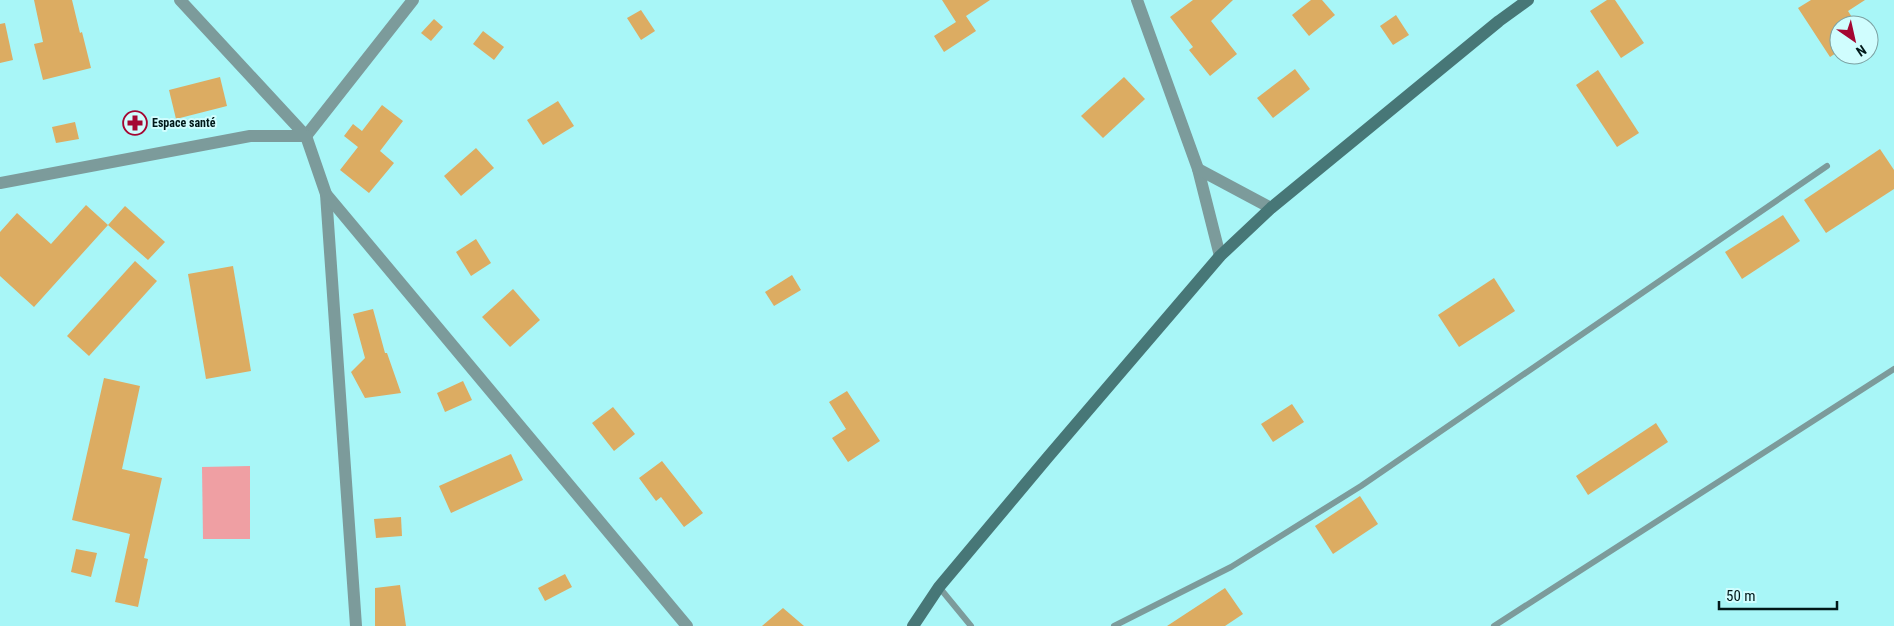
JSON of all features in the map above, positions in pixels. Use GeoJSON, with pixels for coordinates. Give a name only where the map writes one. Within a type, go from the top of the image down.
{"type":"FeatureCollection","features":[{"type":"Feature","properties":{"kind":"main road"},"geometry":{"type":"LineString","coordinates":[[913,626],[939,587],[1220,256],[1271,208],[1499,21],[1528,0]]}},
{"type":"Feature","properties":{"kind":"street"},"geometry":{"type":"LineString","coordinates":[[180,0],[306,136],[326,194],[356,626]]}},
{"type":"Feature","properties":{"kind":"street"},"geometry":{"type":"LineString","coordinates":[[306,136],[413,0]]}},
{"type":"Feature","properties":{"kind":"street"},"geometry":{"type":"LineString","coordinates":[[1137,0],[1198,169],[1220,256]]}},
{"type":"Feature","properties":{"kind":"street"},"geometry":{"type":"LineString","coordinates":[[0,183],[250,136],[306,136]]}},
{"type":"Feature","properties":{"kind":"street"},"geometry":{"type":"LineString","coordinates":[[1198,169],[1271,208]]}},
{"type":"Feature","properties":{"kind":"street"},"geometry":{"type":"LineString","coordinates":[[326,194],[687,626]]}},
{"type":"Feature","properties":{"kind":"lane"},"geometry":{"type":"LineString","coordinates":[[1114,626],[1231,567],[1361,486],[1827,166]]}},
{"type":"Feature","properties":{"kind":"lane"},"geometry":{"type":"LineString","coordinates":[[1494,626],[1894,369]]}},
{"type":"Feature","properties":{"kind":"lane"},"geometry":{"type":"LineString","coordinates":[[939,587],[971,626]]}},
{"type":"Feature","properties":{"kind":"shaded area"},"geometry":{"type":"Polygon","coordinates":[[[250,466],[250,539],[203,539],[202,467],[250,466]]]}},
{"type":"Feature","properties":{"kind":"building"},"geometry":{"type":"Polygon","coordinates":[[[34,0],[72,0],[91,68],[43,80],[34,44],[43,42],[34,0]]]}},
{"type":"Feature","properties":{"kind":"building"},"geometry":{"type":"Polygon","coordinates":[[[942,0],[990,0],[966,16],[976,31],[944,52],[934,36],[956,22],[942,0]]]}},
{"type":"Feature","properties":{"kind":"building"},"geometry":{"type":"Polygon","coordinates":[[[1193,0],[1233,0],[1211,21],[1237,54],[1210,76],[1189,50],[1193,47],[1170,17],[1193,0]]]}},
{"type":"Feature","properties":{"kind":"building"},"geometry":{"type":"Polygon","coordinates":[[[1311,0],[1322,0],[1335,15],[1309,36],[1292,15],[1311,0]]]}},
{"type":"Feature","properties":{"kind":"building"},"geometry":{"type":"Polygon","coordinates":[[[1607,0],[1615,0],[1644,43],[1621,58],[1590,11],[1607,0]]]}},
{"type":"Feature","properties":{"kind":"building"},"geometry":{"type":"Polygon","coordinates":[[[1811,0],[1865,0],[1848,11],[1851,15],[1829,15],[1829,55],[1798,8],[1811,0]]]}},
{"type":"Feature","properties":{"kind":"building"},"geometry":{"type":"Polygon","coordinates":[[[641,10],[655,31],[641,40],[627,18],[641,10]]]}},
{"type":"Feature","properties":{"kind":"building"},"geometry":{"type":"Polygon","coordinates":[[[1396,15],[1409,35],[1393,45],[1380,26],[1396,15]]]}},
{"type":"Feature","properties":{"kind":"building"},"geometry":{"type":"Polygon","coordinates":[[[434,19],[443,27],[431,41],[421,33],[434,19]]]}},
{"type":"Feature","properties":{"kind":"building"},"geometry":{"type":"Polygon","coordinates":[[[5,23],[13,60],[0,63],[0,24],[5,23]]]}},
{"type":"Feature","properties":{"kind":"building"},"geometry":{"type":"Polygon","coordinates":[[[483,31],[504,47],[494,60],[473,44],[483,31]]]}},
{"type":"Feature","properties":{"kind":"building"},"geometry":{"type":"Polygon","coordinates":[[[1295,69],[1310,89],[1273,118],[1257,98],[1295,69]]]}},
{"type":"Feature","properties":{"kind":"building"},"geometry":{"type":"Polygon","coordinates":[[[1598,70],[1639,133],[1617,147],[1576,85],[1598,70]]]}},
{"type":"Feature","properties":{"kind":"building"},"geometry":{"type":"Polygon","coordinates":[[[220,77],[227,106],[176,119],[169,90],[220,77]]]}},
{"type":"Feature","properties":{"kind":"building"},"geometry":{"type":"Polygon","coordinates":[[[1124,77],[1145,99],[1103,138],[1081,116],[1124,77]]]}},
{"type":"Feature","properties":{"kind":"building"},"geometry":{"type":"Polygon","coordinates":[[[558,101],[574,126],[543,145],[527,120],[558,101]]]}},
{"type":"Feature","properties":{"kind":"building"},"geometry":{"type":"Polygon","coordinates":[[[382,105],[403,121],[380,151],[394,163],[369,193],[340,170],[358,147],[344,136],[353,124],[362,131],[382,105]]]}},
{"type":"Feature","properties":{"kind":"building"},"geometry":{"type":"Polygon","coordinates":[[[75,122],[79,139],[56,143],[52,127],[75,122]]]}},
{"type":"Feature","properties":{"kind":"building"},"geometry":{"type":"Polygon","coordinates":[[[476,148],[494,168],[461,196],[444,176],[476,148]]]}},
{"type":"Feature","properties":{"kind":"building"},"geometry":{"type":"Polygon","coordinates":[[[1880,149],[1894,170],[1894,189],[1826,233],[1804,200],[1880,149]]]}},
{"type":"Feature","properties":{"kind":"building"},"geometry":{"type":"Polygon","coordinates":[[[86,205],[108,225],[34,307],[0,276],[0,232],[17,213],[51,244],[86,205]]]}},
{"type":"Feature","properties":{"kind":"building"},"geometry":{"type":"Polygon","coordinates":[[[125,206],[165,242],[148,260],[108,225],[125,206]]]}},
{"type":"Feature","properties":{"kind":"building"},"geometry":{"type":"Polygon","coordinates":[[[1783,215],[1800,241],[1742,279],[1725,252],[1783,215]]]}},
{"type":"Feature","properties":{"kind":"building"},"geometry":{"type":"Polygon","coordinates":[[[476,239],[491,263],[471,276],[456,252],[476,239]]]}},
{"type":"Feature","properties":{"kind":"building"},"geometry":{"type":"Polygon","coordinates":[[[135,261],[157,281],[89,356],[67,336],[135,261]]]}},
{"type":"Feature","properties":{"kind":"building"},"geometry":{"type":"Polygon","coordinates":[[[233,266],[251,371],[206,379],[188,274],[233,266]]]}},
{"type":"Feature","properties":{"kind":"building"},"geometry":{"type":"Polygon","coordinates":[[[792,275],[801,290],[774,306],[765,292],[792,275]]]}},
{"type":"Feature","properties":{"kind":"building"},"geometry":{"type":"Polygon","coordinates":[[[1494,278],[1515,311],[1459,347],[1438,315],[1494,278]]]}},
{"type":"Feature","properties":{"kind":"building"},"geometry":{"type":"Polygon","coordinates":[[[513,289],[540,320],[510,347],[482,317],[513,289]]]}},
{"type":"Feature","properties":{"kind":"building"},"geometry":{"type":"Polygon","coordinates":[[[373,309],[385,353],[387,353],[401,393],[365,398],[351,372],[365,358],[353,314],[373,309]]]}},
{"type":"Feature","properties":{"kind":"building"},"geometry":{"type":"Polygon","coordinates":[[[104,378],[140,386],[122,469],[162,478],[144,558],[148,559],[138,607],[115,602],[130,534],[72,520],[104,378]]]}},
{"type":"Feature","properties":{"kind":"building"},"geometry":{"type":"Polygon","coordinates":[[[463,381],[472,400],[445,412],[437,393],[463,381]]]}},
{"type":"Feature","properties":{"kind":"building"},"geometry":{"type":"Polygon","coordinates":[[[847,391],[880,441],[848,462],[832,438],[846,429],[829,402],[847,391]]]}},
{"type":"Feature","properties":{"kind":"building"},"geometry":{"type":"Polygon","coordinates":[[[1292,404],[1304,422],[1273,442],[1261,424],[1292,404]]]}},
{"type":"Feature","properties":{"kind":"building"},"geometry":{"type":"Polygon","coordinates":[[[613,407],[635,434],[614,451],[592,423],[613,407]]]}},
{"type":"Feature","properties":{"kind":"building"},"geometry":{"type":"Polygon","coordinates":[[[1656,423],[1668,442],[1588,495],[1576,476],[1656,423]]]}},
{"type":"Feature","properties":{"kind":"building"},"geometry":{"type":"Polygon","coordinates":[[[511,454],[523,480],[451,513],[439,486],[511,454]]]}},
{"type":"Feature","properties":{"kind":"building"},"geometry":{"type":"Polygon","coordinates":[[[662,461],[703,513],[684,527],[661,497],[656,501],[639,478],[662,461]]]}},
{"type":"Feature","properties":{"kind":"building"},"geometry":{"type":"Polygon","coordinates":[[[1360,496],[1378,524],[1333,554],[1315,526],[1360,496]]]}},
{"type":"Feature","properties":{"kind":"building"},"geometry":{"type":"Polygon","coordinates":[[[401,517],[402,536],[376,538],[374,519],[401,517]]]}},
{"type":"Feature","properties":{"kind":"building"},"geometry":{"type":"Polygon","coordinates":[[[76,549],[97,553],[91,577],[71,572],[76,549]]]}},
{"type":"Feature","properties":{"kind":"building"},"geometry":{"type":"Polygon","coordinates":[[[565,574],[572,587],[545,601],[538,588],[565,574]]]}},
{"type":"Feature","properties":{"kind":"building"},"geometry":{"type":"Polygon","coordinates":[[[400,585],[406,626],[375,626],[375,588],[400,585]]]}},
{"type":"Feature","properties":{"kind":"building"},"geometry":{"type":"Polygon","coordinates":[[[1225,588],[1243,614],[1225,626],[1167,626],[1225,588]]]}},
{"type":"Feature","properties":{"kind":"building"},"geometry":{"type":"Polygon","coordinates":[[[783,608],[804,626],[762,626],[783,608]]]}},
{"type":"Feature","properties":{"kind":"place","name":"Espace santé"},"geometry":{"type":"Point","coordinates":[135,123]}}]}
